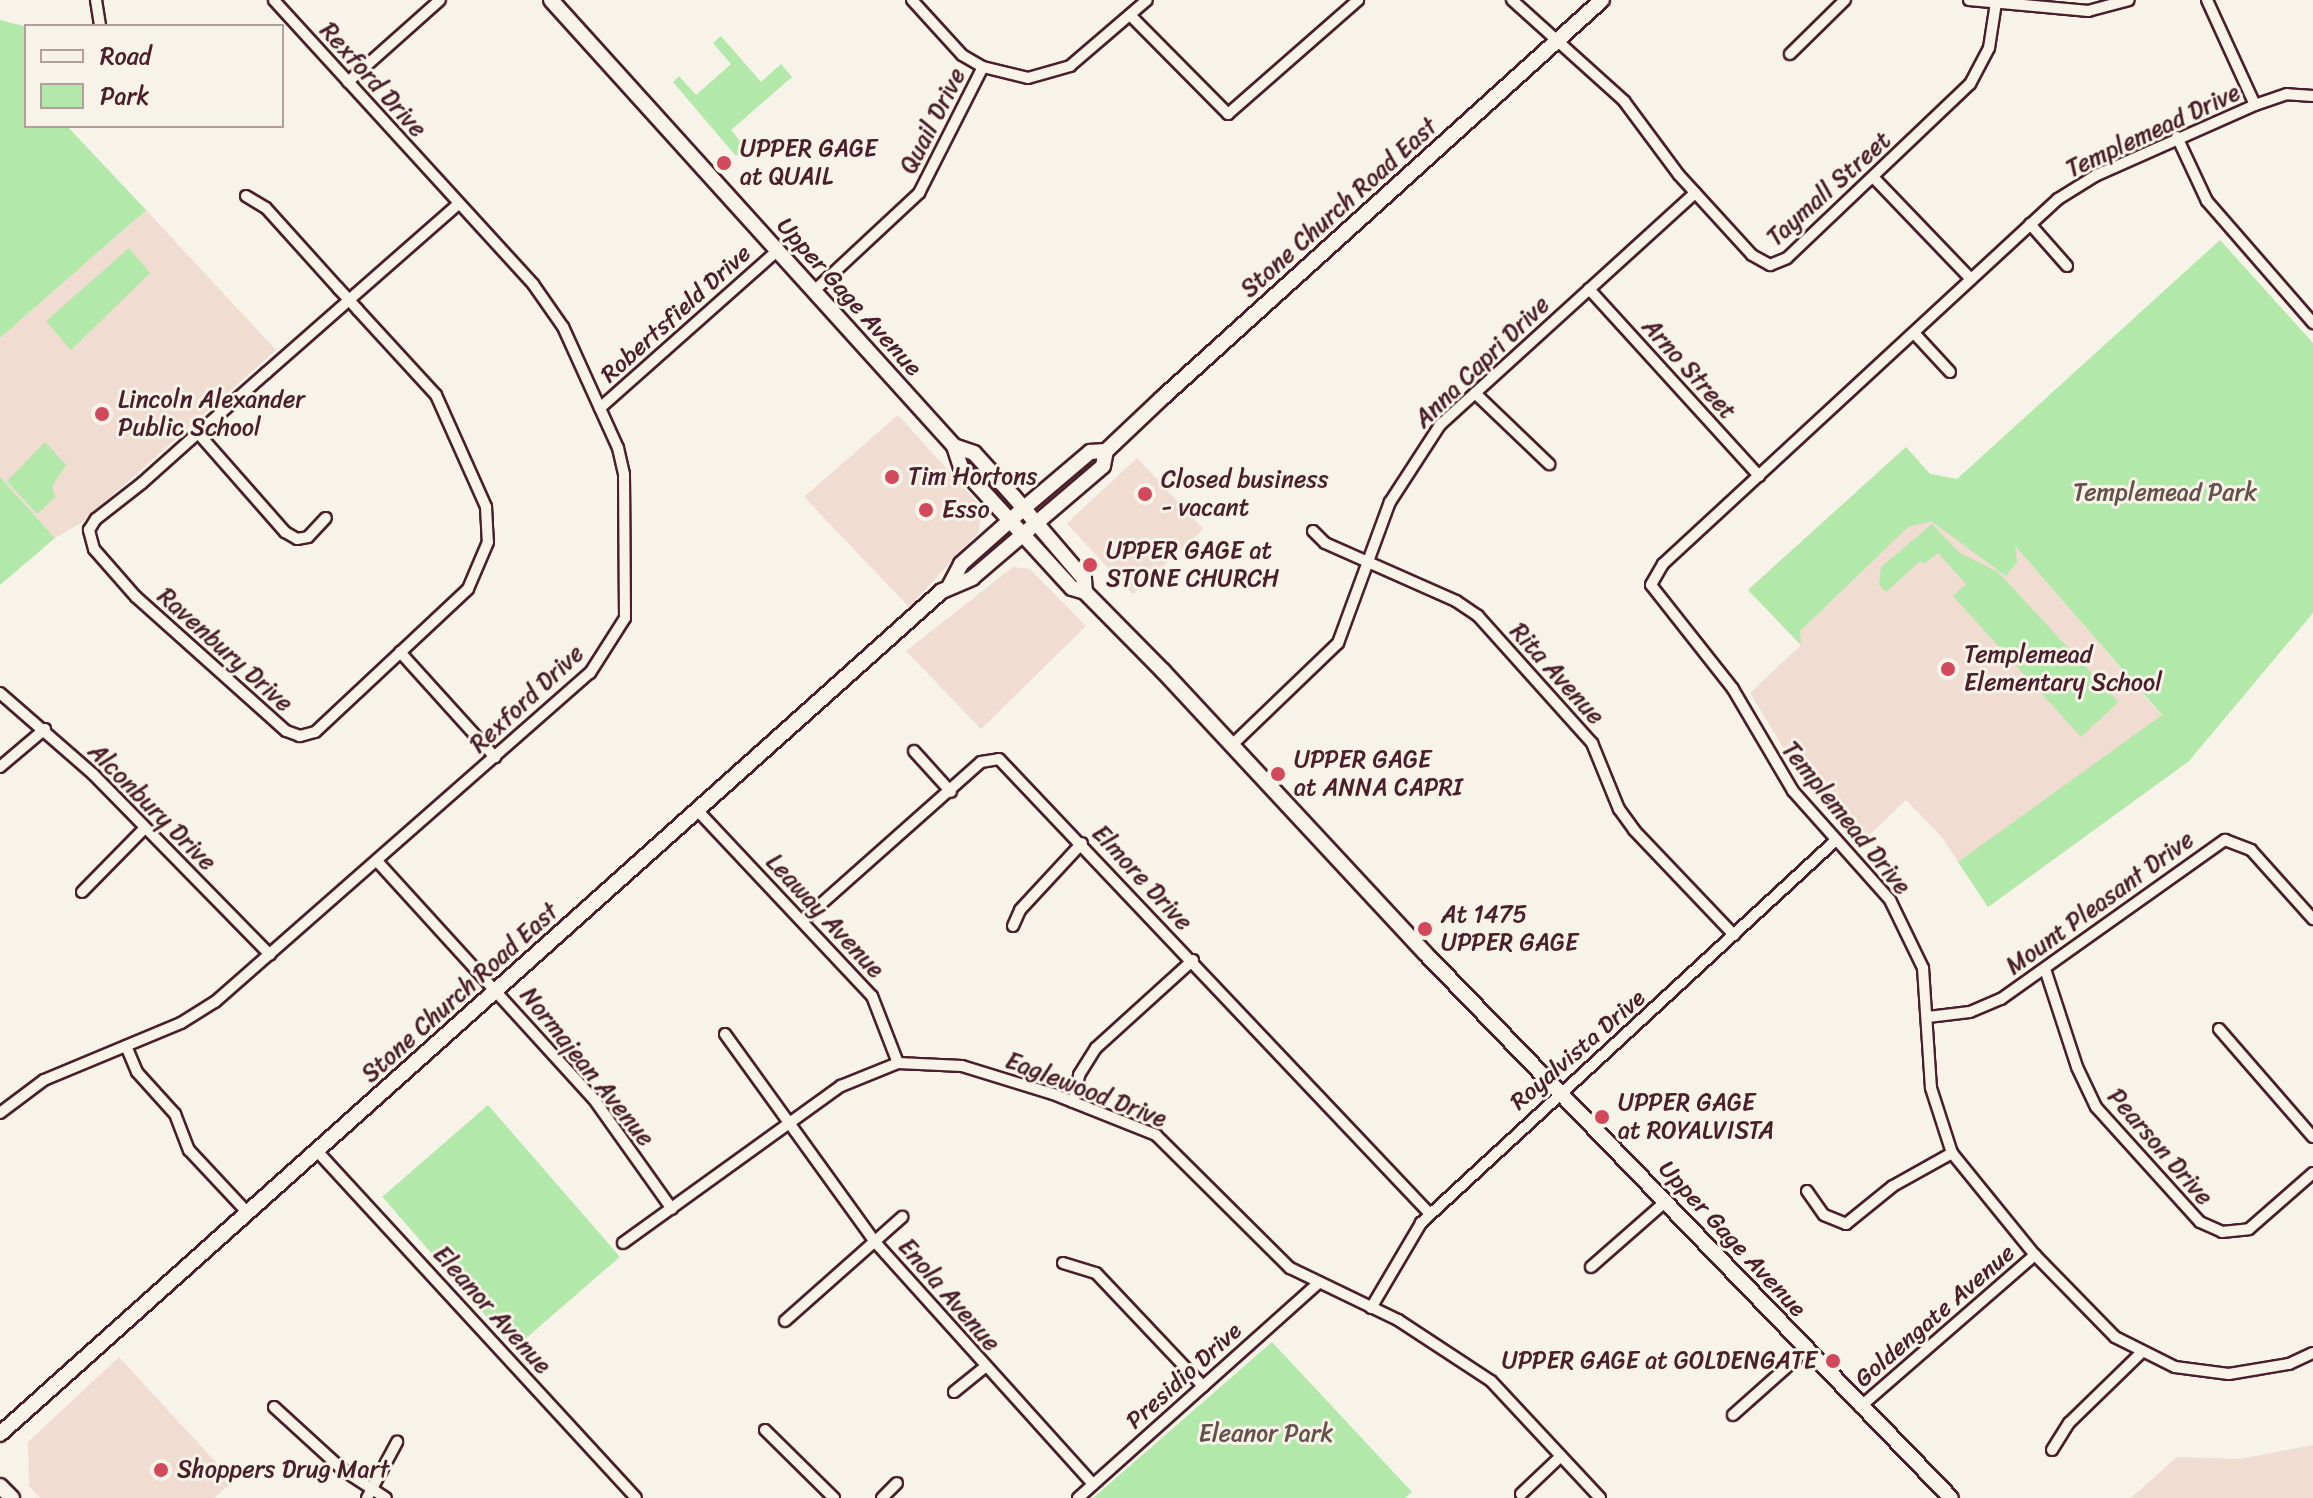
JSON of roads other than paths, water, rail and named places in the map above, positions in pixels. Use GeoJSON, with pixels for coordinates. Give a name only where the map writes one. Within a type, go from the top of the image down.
{"type":"FeatureCollection","features":[{"type":"Feature","properties":{"kind":"main road","name":"Upper Gage Avenue"},"geometry":{"type":"LineString","coordinates":[[551,0],[954,446],[961,467],[1072,588],[1085,592],[1946,1496]]}},
{"type":"Feature","properties":{"kind":"main road","name":"Stone Church Road East"},"geometry":{"type":"LineString","coordinates":[[950,585],[972,578],[1103,466],[1106,451],[1602,0]]}},
{"type":"Feature","properties":{"kind":"main road","name":"Upper Gage Avenue"},"geometry":{"type":"LineString","coordinates":[[954,446],[974,453],[1024,508],[1084,579],[1085,592]]}},
{"type":"Feature","properties":{"kind":"main road","name":"Stone Church Road East"},"geometry":{"type":"LineString","coordinates":[[0,1434],[950,585],[961,564],[1024,508],[1090,452],[1106,451]]}},
{"type":"Feature","properties":{"kind":"main road"},"geometry":{"type":"LineString","coordinates":[[0,1486],[12,1498]]}},
{"type":"Feature","properties":{"kind":"street"},"geometry":{"type":"LineString","coordinates":[[96,0],[100,24]]}},
{"type":"Feature","properties":{"kind":"street","name":"Rexford Drive"},"geometry":{"type":"LineString","coordinates":[[0,1113],[44,1080],[126,1046],[215,1002],[590,673],[625,618],[624,474],[600,408],[546,300],[274,0]]}},
{"type":"Feature","properties":{"kind":"street"},"geometry":{"type":"LineString","coordinates":[[348,82],[440,0]]}},
{"type":"Feature","properties":{"kind":"street"},"geometry":{"type":"LineString","coordinates":[[912,0],[962,55],[983,67],[1028,78],[1056,72],[1131,16],[1147,0]]}},
{"type":"Feature","properties":{"kind":"street"},"geometry":{"type":"LineString","coordinates":[[1131,16],[1228,114],[1358,0]]}},
{"type":"Feature","properties":{"kind":"street","name":"Taymall Street"},"geometry":{"type":"LineString","coordinates":[[1512,0],[1624,101],[1695,193],[1752,255],[1770,265],[1787,258],[1970,84],[1989,48],[1996,3]]}},
{"type":"Feature","properties":{"kind":"street"},"geometry":{"type":"LineString","coordinates":[[1790,54],[1845,0]]}},
{"type":"Feature","properties":{"kind":"street"},"geometry":{"type":"LineString","coordinates":[[1969,0],[2088,11],[2129,0]]}},
{"type":"Feature","properties":{"kind":"street"},"geometry":{"type":"LineString","coordinates":[[2207,0],[2255,105]]}},
{"type":"Feature","properties":{"kind":"street","name":"Quail Drive"},"geometry":{"type":"LineString","coordinates":[[814,291],[919,193],[983,67]]}},
{"type":"Feature","properties":{"kind":"street","name":"Templemead Drive"},"geometry":{"type":"LineString","coordinates":[[2313,96],[2287,94],[2177,137],[2095,176],[2030,224],[1663,564],[1651,585],[1733,689],[1793,791],[1836,840],[1871,873],[1913,941],[1923,968],[1931,1088],[1952,1153],[2035,1255],[2090,1316],[2140,1354],[2175,1367],[2229,1374],[2289,1364],[2313,1353]]}},
{"type":"Feature","properties":{"kind":"street"},"geometry":{"type":"LineString","coordinates":[[2177,137],[2207,201],[2313,323]]}},
{"type":"Feature","properties":{"kind":"street"},"geometry":{"type":"LineString","coordinates":[[1874,178],[1971,279]]}},
{"type":"Feature","properties":{"kind":"street","name":"Anna Capri Drive"},"geometry":{"type":"LineString","coordinates":[[1232,745],[1331,653],[1366,562],[1415,456],[1475,393],[1695,193]]}},
{"type":"Feature","properties":{"kind":"street"},"geometry":{"type":"LineString","coordinates":[[246,196],[266,208],[349,300]]}},
{"type":"Feature","properties":{"kind":"street","name":"Ravenbury Drive"},"geometry":{"type":"LineString","coordinates":[[349,300],[436,395],[486,507],[488,542],[468,589],[315,732],[300,736],[286,731],[136,597],[94,549],[89,530],[198,433],[349,300],[457,205]]}},
{"type":"Feature","properties":{"kind":"street"},"geometry":{"type":"LineString","coordinates":[[2030,224],[2067,266]]}},
{"type":"Feature","properties":{"kind":"street","name":"Robertsfield Drive"},"geometry":{"type":"LineString","coordinates":[[600,408],[778,250]]}},
{"type":"Feature","properties":{"kind":"street","name":"Arno Street"},"geometry":{"type":"LineString","coordinates":[[1589,289],[1759,476]]}},
{"type":"Feature","properties":{"kind":"street"},"geometry":{"type":"LineString","coordinates":[[1914,333],[1950,372]]}},
{"type":"Feature","properties":{"kind":"street"},"geometry":{"type":"LineString","coordinates":[[1475,393],[1549,464]]}},
{"type":"Feature","properties":{"kind":"street"},"geometry":{"type":"LineString","coordinates":[[198,433],[288,534],[308,537],[326,518]]}},
{"type":"Feature","properties":{"kind":"street","name":"Rita Avenue"},"geometry":{"type":"LineString","coordinates":[[1313,531],[1325,543],[1456,601],[1478,616],[1592,743],[1619,809],[1634,830],[1734,935]]}},
{"type":"Feature","properties":{"kind":"street"},"geometry":{"type":"LineString","coordinates":[[400,652],[495,757]]}},
{"type":"Feature","properties":{"kind":"street","name":"Alconbury Drive"},"geometry":{"type":"LineString","coordinates":[[0,693],[45,729],[270,955]]}},
{"type":"Feature","properties":{"kind":"street"},"geometry":{"type":"LineString","coordinates":[[0,767],[45,729]]}},
{"type":"Feature","properties":{"kind":"street"},"geometry":{"type":"LineString","coordinates":[[914,751],[951,792]]}},
{"type":"Feature","properties":{"kind":"street","name":"Elmore Drive"},"geometry":{"type":"LineString","coordinates":[[803,920],[951,792],[981,762],[999,759],[1193,960],[1430,1214]]}},
{"type":"Feature","properties":{"kind":"street","name":"Leaway Avenue"},"geometry":{"type":"LineString","coordinates":[[698,811],[872,996],[898,1063]]}},
{"type":"Feature","properties":{"kind":"street"},"geometry":{"type":"LineString","coordinates":[[82,892],[145,828]]}},
{"type":"Feature","properties":{"kind":"street","name":"Royalvista Drive"},"geometry":{"type":"LineString","coordinates":[[1371,1308],[1396,1258],[1430,1214],[1836,840]]}},
{"type":"Feature","properties":{"kind":"street","name":"Mount Pleasant Drive"},"geometry":{"type":"LineString","coordinates":[[1928,1017],[1989,1005],[2045,969],[2225,840],[2251,850],[2313,919]]}},
{"type":"Feature","properties":{"kind":"street"},"geometry":{"type":"LineString","coordinates":[[1013,926],[1020,910],[1082,843]]}},
{"type":"Feature","properties":{"kind":"street","name":"Normajean Avenue"},"geometry":{"type":"LineString","coordinates":[[377,861],[498,989],[593,1098],[672,1209]]}},
{"type":"Feature","properties":{"kind":"street"},"geometry":{"type":"LineString","coordinates":[[1073,1102],[1079,1075],[1096,1048],[1193,960]]}},
{"type":"Feature","properties":{"kind":"street","name":"Pearson Drive"},"geometry":{"type":"LineString","coordinates":[[2045,969],[2096,1107],[2200,1222],[2222,1232],[2249,1229],[2313,1173]]}},
{"type":"Feature","properties":{"kind":"street"},"geometry":{"type":"LineString","coordinates":[[2219,1029],[2313,1137]]}},
{"type":"Feature","properties":{"kind":"street","name":"Enola Avenue"},"geometry":{"type":"LineString","coordinates":[[725,1034],[875,1242],[1093,1484]]}},
{"type":"Feature","properties":{"kind":"street"},"geometry":{"type":"LineString","coordinates":[[126,1046],[137,1072],[175,1114],[189,1150],[248,1213]]}},
{"type":"Feature","properties":{"kind":"street","name":"Eaglewood Drive"},"geometry":{"type":"LineString","coordinates":[[623,1243],[841,1086],[898,1063],[962,1066],[1073,1102],[1156,1135],[1172,1146],[1258,1239],[1317,1284],[1371,1308],[1453,1352],[1491,1381],[1600,1498]]}},
{"type":"Feature","properties":{"kind":"street","name":"Eleanor Avenue"},"geometry":{"type":"LineString","coordinates":[[317,1151],[636,1498]]}},
{"type":"Feature","properties":{"kind":"street"},"geometry":{"type":"LineString","coordinates":[[1807,1191],[1824,1215],[1846,1224],[1893,1186],[1952,1153]]}},
{"type":"Feature","properties":{"kind":"street"},"geometry":{"type":"LineString","coordinates":[[1591,1267],[1666,1201]]}},
{"type":"Feature","properties":{"kind":"street"},"geometry":{"type":"LineString","coordinates":[[785,1321],[902,1217]]}},
{"type":"Feature","properties":{"kind":"street","name":"Goldengate Avenue"},"geometry":{"type":"LineString","coordinates":[[1860,1407],[2035,1255]]}},
{"type":"Feature","properties":{"kind":"street"},"geometry":{"type":"LineString","coordinates":[[1063,1263],[1096,1273],[1203,1386]]}},
{"type":"Feature","properties":{"kind":"street","name":"Presidio Drive"},"geometry":{"type":"LineString","coordinates":[[1078,1498],[1317,1284]]}},
{"type":"Feature","properties":{"kind":"street"},"geometry":{"type":"LineString","coordinates":[[1733,1415],[1806,1350]]}},
{"type":"Feature","properties":{"kind":"street"},"geometry":{"type":"LineString","coordinates":[[2052,1450],[2069,1423],[2140,1354]]}},
{"type":"Feature","properties":{"kind":"street"},"geometry":{"type":"LineString","coordinates":[[954,1392],[985,1367]]}},
{"type":"Feature","properties":{"kind":"street"},"geometry":{"type":"LineString","coordinates":[[274,1407],[370,1493],[386,1498]]}},
{"type":"Feature","properties":{"kind":"street"},"geometry":{"type":"LineString","coordinates":[[765,1430],[834,1498]]}},
{"type":"Feature","properties":{"kind":"street"},"geometry":{"type":"LineString","coordinates":[[370,1493],[397,1442]]}},
{"type":"Feature","properties":{"kind":"street"},"geometry":{"type":"LineString","coordinates":[[1521,1494],[1561,1456]]}},
{"type":"Feature","properties":{"kind":"street"},"geometry":{"type":"LineString","coordinates":[[882,1498],[897,1483]]}},
{"type":"Feature","properties":{"kind":"place","name":"UPPER GAGE at QUAIL"},"geometry":{"type":"Point","coordinates":[724,163]}},
{"type":"Feature","properties":{"kind":"place","name":"Lincoln Alexander Public School"},"geometry":{"type":"Point","coordinates":[102,414]}},
{"type":"Feature","properties":{"kind":"place","name":"Tim Hortons"},"geometry":{"type":"Point","coordinates":[892,477]}},
{"type":"Feature","properties":{"kind":"place","name":"Closed business - vacant"},"geometry":{"type":"Point","coordinates":[1145,494]}},
{"type":"Feature","properties":{"kind":"place","name":"Esso"},"geometry":{"type":"Point","coordinates":[926,510]}},
{"type":"Feature","properties":{"kind":"place","name":"UPPER GAGE at STONE CHURCH"},"geometry":{"type":"Point","coordinates":[1090,565]}},
{"type":"Feature","properties":{"kind":"place","name":"Templemead Elementary School"},"geometry":{"type":"Point","coordinates":[1948,669]}},
{"type":"Feature","properties":{"kind":"place","name":"UPPER GAGE at ANNA CAPRI"},"geometry":{"type":"Point","coordinates":[1278,774]}},
{"type":"Feature","properties":{"kind":"place","name":"At 1475 UPPER GAGE"},"geometry":{"type":"Point","coordinates":[1425,929]}},
{"type":"Feature","properties":{"kind":"place","name":"UPPER GAGE at ROYALVISTA"},"geometry":{"type":"Point","coordinates":[1602,1117]}},
{"type":"Feature","properties":{"kind":"place","name":"UPPER GAGE at GOLDENGATE"},"geometry":{"type":"Point","coordinates":[1833,1361]}},
{"type":"Feature","properties":{"kind":"place","name":"Shoppers Drug Mart"},"geometry":{"type":"Point","coordinates":[161,1470]}},
{"type":"Feature","properties":{"kind":"park label","name":"Templemead Park"},"geometry":{"type":"Point","coordinates":[2165,493]}},
{"type":"Feature","properties":{"kind":"park label","name":"Eleanor Park"},"geometry":{"type":"Point","coordinates":[1266,1434]}}]}
